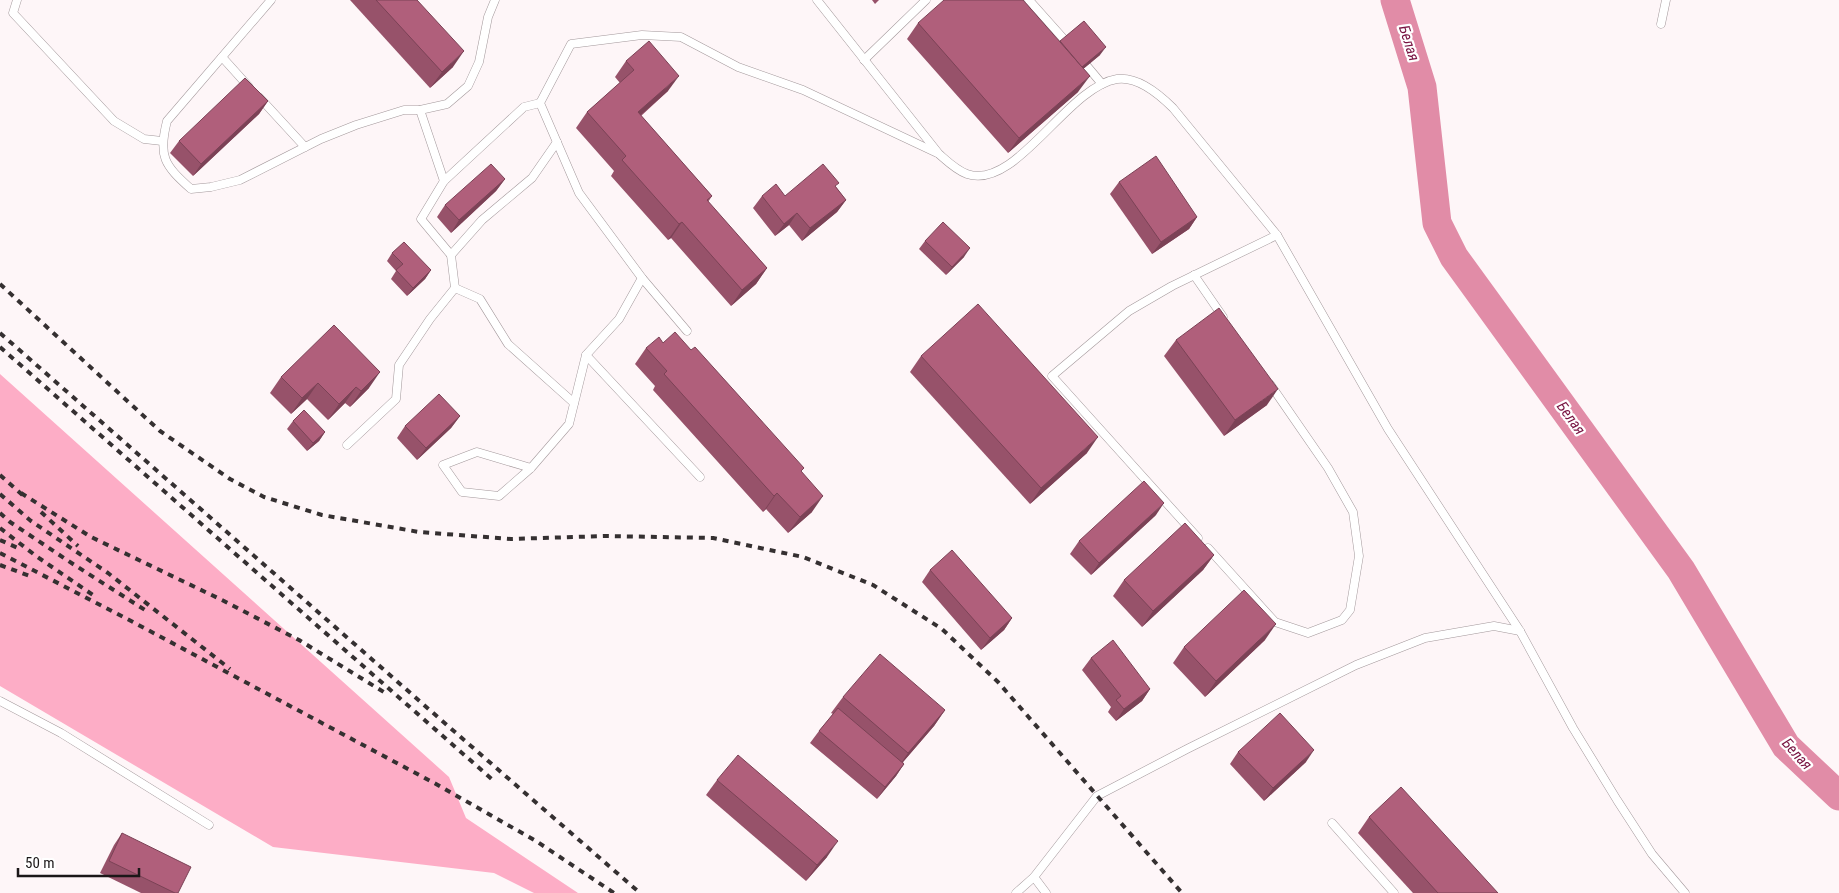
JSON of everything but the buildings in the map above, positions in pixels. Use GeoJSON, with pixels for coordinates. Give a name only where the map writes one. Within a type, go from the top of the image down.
{"type":"FeatureCollection","features":[{"type":"Feature","properties":{"kind":"lane"},"geometry":{"type":"LineString","coordinates":[[17,0],[13,13],[114,121],[144,139],[162,141]]}},
{"type":"Feature","properties":{"kind":"lane"},"geometry":{"type":"LineString","coordinates":[[271,0],[167,120],[162,141],[165,159],[176,176],[191,189],[211,187],[240,180],[305,147],[356,125],[404,110],[420,110],[447,104],[468,86],[479,62],[488,17],[495,0]]}},
{"type":"Feature","properties":{"kind":"lane"},"geometry":{"type":"LineString","coordinates":[[817,0],[939,154],[954,168],[967,174],[981,176],[996,173],[1016,160],[1075,104],[1102,84],[1118,79],[1132,80],[1163,98],[1277,235],[1388,429],[1520,631],[1573,728],[1622,808],[1652,854],[1685,893]]}},
{"type":"Feature","properties":{"kind":"lane"},"geometry":{"type":"LineString","coordinates":[[864,60],[926,0]]}},
{"type":"Feature","properties":{"kind":"lane"},"geometry":{"type":"LineString","coordinates":[[1029,0],[1102,84]]}},
{"type":"Feature","properties":{"kind":"lane"},"geometry":{"type":"LineString","coordinates":[[1661,24],[1666,0]]}},
{"type":"Feature","properties":{"kind":"lane"},"geometry":{"type":"LineString","coordinates":[[347,445],[396,399],[398,365],[430,319],[455,288],[451,255],[421,219],[444,181],[524,107],[540,103],[571,44],[642,35],[681,37],[738,67],[804,90],[939,154]]}},
{"type":"Feature","properties":{"kind":"lane"},"geometry":{"type":"LineString","coordinates":[[222,57],[305,147]]}},
{"type":"Feature","properties":{"kind":"lane"},"geometry":{"type":"LineString","coordinates":[[540,103],[579,193],[642,278],[687,331]]}},
{"type":"Feature","properties":{"kind":"lane"},"geometry":{"type":"LineString","coordinates":[[420,110],[444,181]]}},
{"type":"Feature","properties":{"kind":"lane"},"geometry":{"type":"LineString","coordinates":[[451,255],[482,220],[532,178],[557,142]]}},
{"type":"Feature","properties":{"kind":"lane"},"geometry":{"type":"LineString","coordinates":[[1267,380],[1328,468],[1353,512],[1359,556],[1350,610],[1342,620],[1308,633],[1275,622],[1052,376],[1129,311],[1194,275],[1277,235]]}},
{"type":"Feature","properties":{"kind":"lane"},"geometry":{"type":"LineString","coordinates":[[1194,275],[1228,324]]}},
{"type":"Feature","properties":{"kind":"lane"},"geometry":{"type":"LineString","coordinates":[[531,468],[477,452],[443,465],[462,492],[499,496],[531,468],[569,424],[586,355],[619,319],[642,278]]}},
{"type":"Feature","properties":{"kind":"lane"},"geometry":{"type":"LineString","coordinates":[[455,288],[480,299],[508,344],[574,403]]}},
{"type":"Feature","properties":{"kind":"lane"},"geometry":{"type":"LineString","coordinates":[[586,355],[700,477]]}},
{"type":"Feature","properties":{"kind":"lane"},"geometry":{"type":"LineString","coordinates":[[1016,893],[1034,877],[1097,796],[1187,748],[1356,665],[1425,638],[1494,626],[1520,631]]}},
{"type":"Feature","properties":{"kind":"lane"},"geometry":{"type":"LineString","coordinates":[[0,701],[61,733],[209,825]]}},
{"type":"Feature","properties":{"kind":"lane"},"geometry":{"type":"LineString","coordinates":[[1332,823],[1394,893]]}},
{"type":"Feature","properties":{"kind":"lane"},"geometry":{"type":"LineString","coordinates":[[1034,877],[1046,893]]}},
{"type":"Feature","properties":{"kind":"shaded area"},"geometry":{"type":"Polygon","coordinates":[[[0,374],[449,777],[466,818],[578,893],[534,893],[494,873],[273,847],[0,686],[0,374]]]}},
{"type":"Feature","properties":{"kind":"waterway","name":"Белая"},"geometry":{"type":"LineString","coordinates":[[1395,0],[1422,87],[1437,223],[1454,257],[1681,570],[1786,746],[1839,796]]}},
{"type":"Feature","properties":{"kind":"railway"},"geometry":{"type":"LineString","coordinates":[[0,284],[160,431],[230,479],[264,497],[322,515],[419,532],[511,539],[606,536],[713,538],[803,557],[873,585],[942,629],[998,682],[1182,893]]}},
{"type":"Feature","properties":{"kind":"railway"},"geometry":{"type":"LineString","coordinates":[[0,333],[640,893]]}},
{"type":"Feature","properties":{"kind":"railway"},"geometry":{"type":"LineString","coordinates":[[0,347],[494,781]]}},
{"type":"Feature","properties":{"kind":"railway"},"geometry":{"type":"LineString","coordinates":[[0,475],[26,498]]}},
{"type":"Feature","properties":{"kind":"railway"},"geometry":{"type":"LineString","coordinates":[[21,493],[91,537],[222,600],[299,640],[387,694]]}},
{"type":"Feature","properties":{"kind":"railway"},"geometry":{"type":"LineString","coordinates":[[0,494],[31,521],[108,573],[230,669]]}},
{"type":"Feature","properties":{"kind":"railway"},"geometry":{"type":"LineString","coordinates":[[41,512],[78,546]]}},
{"type":"Feature","properties":{"kind":"railway"},"geometry":{"type":"LineString","coordinates":[[0,513],[10,522],[145,610]]}},
{"type":"Feature","properties":{"kind":"railway"},"geometry":{"type":"LineString","coordinates":[[0,528],[36,556],[93,595]]}},
{"type":"Feature","properties":{"kind":"railway"},"geometry":{"type":"LineString","coordinates":[[0,540],[18,548]]}},
{"type":"Feature","properties":{"kind":"railway"},"geometry":{"type":"LineString","coordinates":[[0,553],[436,784],[536,841],[614,893]]}},
{"type":"Feature","properties":{"kind":"railway"},"geometry":{"type":"LineString","coordinates":[[0,565],[30,576]]}}]}
